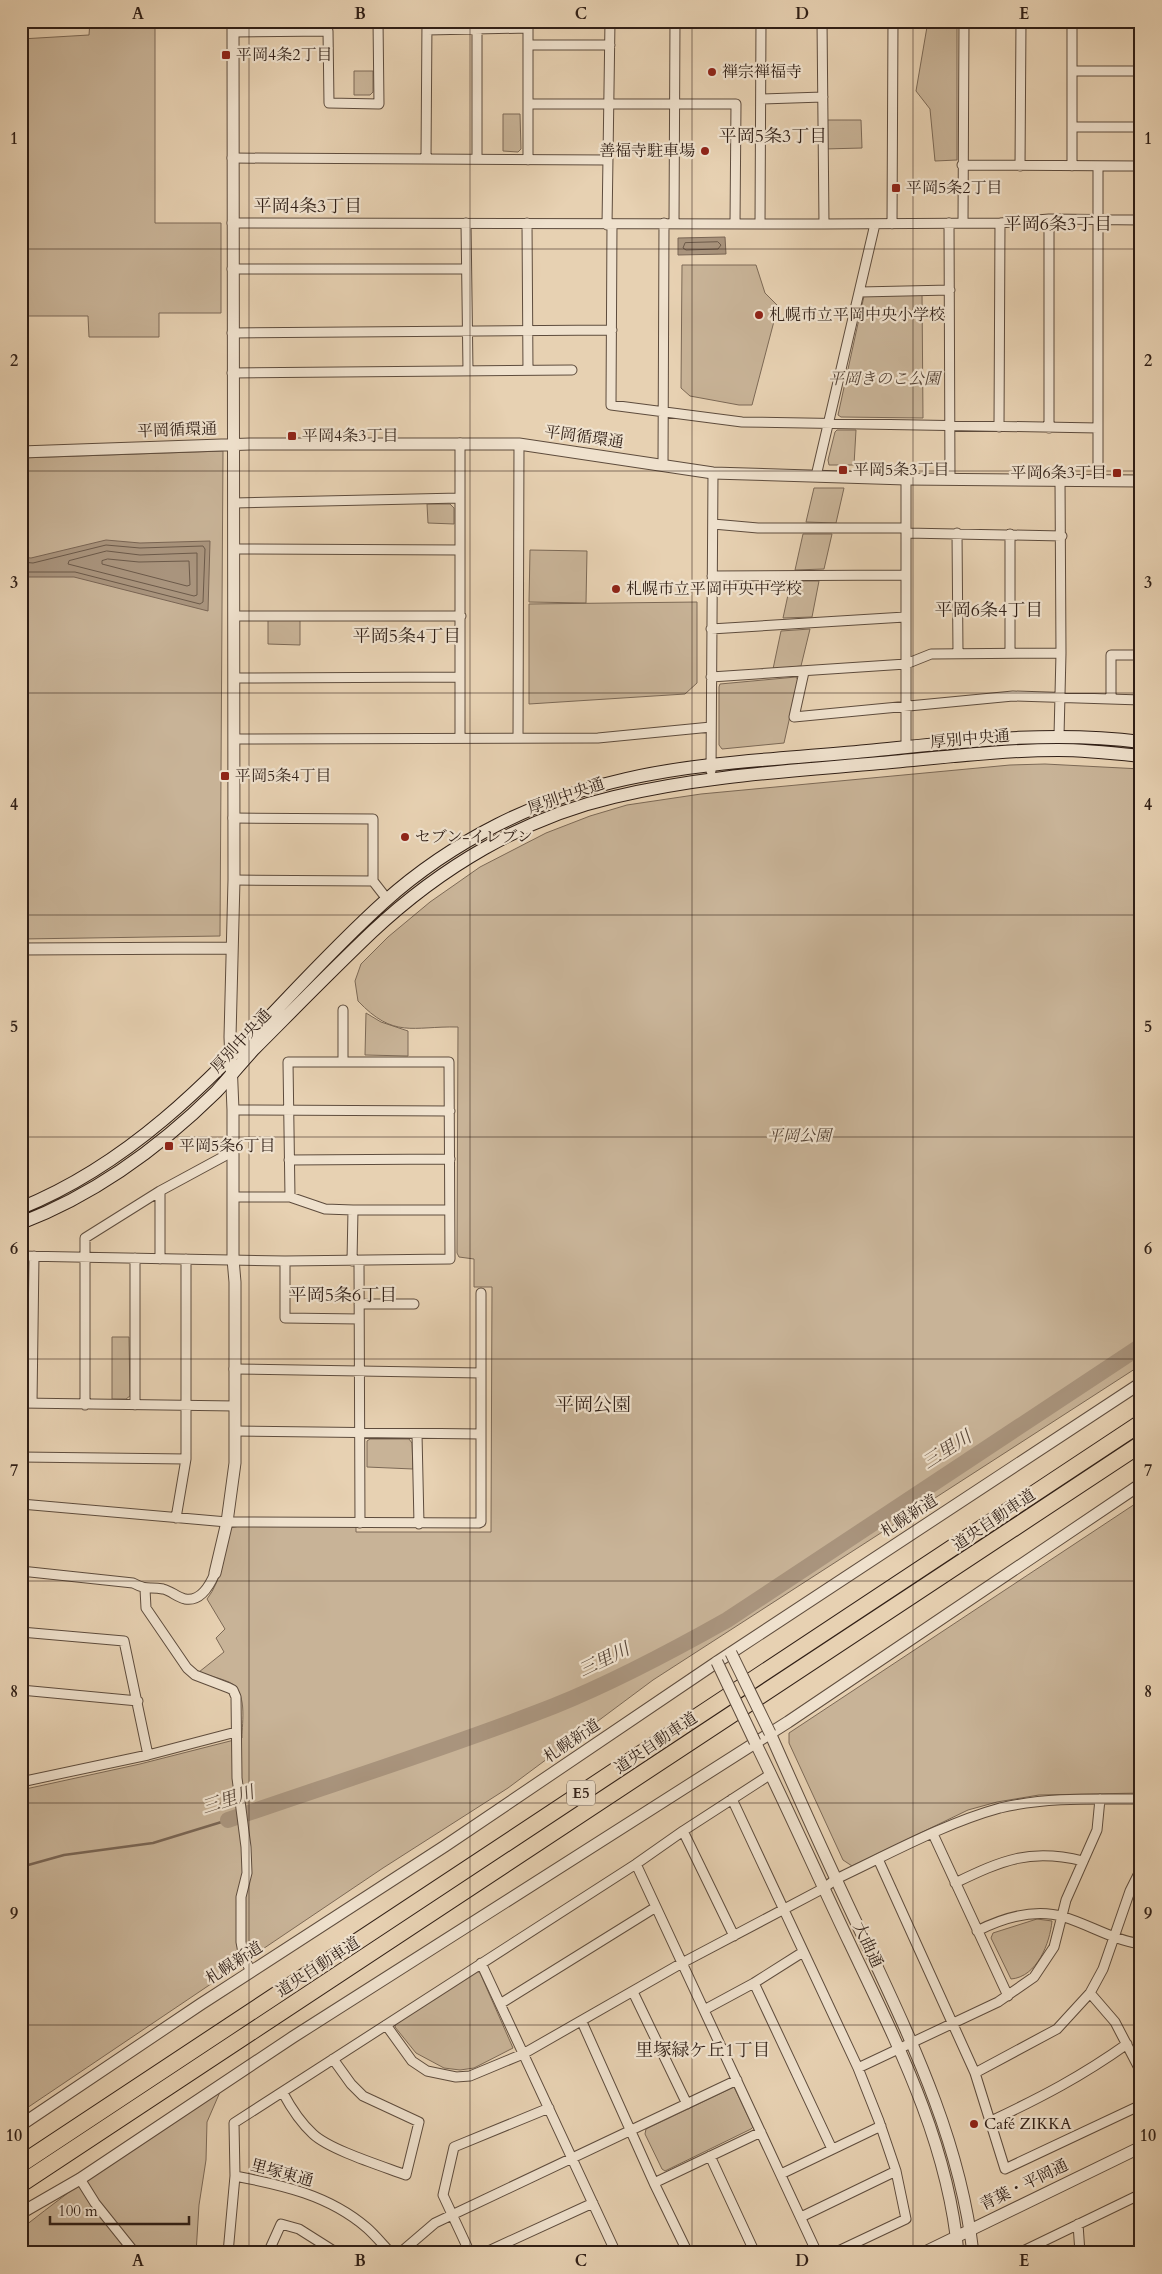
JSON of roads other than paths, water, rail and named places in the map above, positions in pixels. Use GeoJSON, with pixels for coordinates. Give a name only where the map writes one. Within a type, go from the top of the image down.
{"type":"FeatureCollection","features":[{"type":"Feature","properties":{"kind":"highway","name":"道央自動車道"},"geometry":{"type":"LineString","coordinates":[[21,2164],[1141,1423]]}},
{"type":"Feature","properties":{"kind":"highway","name":"道央自動車道"},"geometry":{"type":"LineString","coordinates":[[21,2184],[1141,1444]]}},
{"type":"Feature","properties":{"kind":"main road","name":"厚別中央通"},"geometry":{"type":"LineString","coordinates":[[21,1208],[65,1188],[139,1141],[174,1113],[231,1058],[348,935],[387,899],[462,845],[487,830],[549,802],[626,779],[712,766],[906,746],[1013,737],[1059,736],[1141,742]]}},
{"type":"Feature","properties":{"kind":"main road","name":"厚別中央通"},"geometry":{"type":"LineString","coordinates":[[21,1223],[68,1201],[140,1158],[184,1121],[373,931],[418,891],[469,857],[517,831],[611,797],[657,787],[711,780],[1020,751],[1094,751],[1141,756]]}},
{"type":"Feature","properties":{"kind":"street"},"geometry":{"type":"LineString","coordinates":[[21,1571],[133,1582],[145,1589],[162,1589],[185,1598],[193,1598],[206,1590],[215,1573],[227,1522],[234,1463],[235,1431],[235,1282],[233,1259],[231,1058],[234,880],[233,26],[328,30],[329,103],[378,104],[378,21]]}},
{"type":"Feature","properties":{"kind":"street"},"geometry":{"type":"LineString","coordinates":[[610,21],[608,160],[612,405],[742,422],[1098,428]]}},
{"type":"Feature","properties":{"kind":"street"},"geometry":{"type":"LineString","coordinates":[[674,224],[675,21]]}},
{"type":"Feature","properties":{"kind":"street"},"geometry":{"type":"LineString","coordinates":[[760,224],[761,21]]}},
{"type":"Feature","properties":{"kind":"street"},"geometry":{"type":"LineString","coordinates":[[822,21],[824,224]]}},
{"type":"Feature","properties":{"kind":"street"},"geometry":{"type":"LineString","coordinates":[[892,224],[893,21]]}},
{"type":"Feature","properties":{"kind":"street"},"geometry":{"type":"LineString","coordinates":[[963,223],[964,21]]}},
{"type":"Feature","properties":{"kind":"street"},"geometry":{"type":"LineString","coordinates":[[1020,166],[1021,21]]}},
{"type":"Feature","properties":{"kind":"street"},"geometry":{"type":"LineString","coordinates":[[1072,21],[1072,166]]}},
{"type":"Feature","properties":{"kind":"street"},"geometry":{"type":"LineString","coordinates":[[426,158],[427,26],[477,29],[528,25],[528,160]]}},
{"type":"Feature","properties":{"kind":"street"},"geometry":{"type":"LineString","coordinates":[[477,29],[477,158]]}},
{"type":"Feature","properties":{"kind":"street"},"geometry":{"type":"LineString","coordinates":[[528,45],[610,45]]}},
{"type":"Feature","properties":{"kind":"street"},"geometry":{"type":"LineString","coordinates":[[1072,71],[1141,71]]}},
{"type":"Feature","properties":{"kind":"street"},"geometry":{"type":"LineString","coordinates":[[762,99],[823,97]]}},
{"type":"Feature","properties":{"kind":"street"},"geometry":{"type":"LineString","coordinates":[[528,104],[609,106],[736,104],[736,224]]}},
{"type":"Feature","properties":{"kind":"street"},"geometry":{"type":"LineString","coordinates":[[1072,127],[1141,127]]}},
{"type":"Feature","properties":{"kind":"street"},"geometry":{"type":"LineString","coordinates":[[232,158],[608,160]]}},
{"type":"Feature","properties":{"kind":"street"},"geometry":{"type":"LineString","coordinates":[[962,164],[1141,166]]}},
{"type":"Feature","properties":{"kind":"street"},"geometry":{"type":"LineString","coordinates":[[1098,166],[1098,480]]}},
{"type":"Feature","properties":{"kind":"street"},"geometry":{"type":"LineString","coordinates":[[232,223],[892,224],[1000,223],[1049,219],[1141,220]]}},
{"type":"Feature","properties":{"kind":"street"},"geometry":{"type":"LineString","coordinates":[[1049,219],[1049,428]]}},
{"type":"Feature","properties":{"kind":"street"},"geometry":{"type":"LineString","coordinates":[[663,465],[664,223]]}},
{"type":"Feature","properties":{"kind":"street"},"geometry":{"type":"LineString","coordinates":[[950,223],[950,479]]}},
{"type":"Feature","properties":{"kind":"street"},"geometry":{"type":"LineString","coordinates":[[999,427],[1000,223]]}},
{"type":"Feature","properties":{"kind":"street"},"geometry":{"type":"LineString","coordinates":[[466,224],[468,370]]}},
{"type":"Feature","properties":{"kind":"street"},"geometry":{"type":"LineString","coordinates":[[527,224],[528,370]]}},
{"type":"Feature","properties":{"kind":"street"},"geometry":{"type":"LineString","coordinates":[[816,476],[875,224]]}},
{"type":"Feature","properties":{"kind":"street"},"geometry":{"type":"LineString","coordinates":[[232,269],[466,269]]}},
{"type":"Feature","properties":{"kind":"street"},"geometry":{"type":"LineString","coordinates":[[860,292],[950,290]]}},
{"type":"Feature","properties":{"kind":"street"},"geometry":{"type":"LineString","coordinates":[[232,333],[612,330]]}},
{"type":"Feature","properties":{"kind":"street"},"geometry":{"type":"LineString","coordinates":[[232,373],[572,370]]}},
{"type":"Feature","properties":{"kind":"street"},"geometry":{"type":"LineString","coordinates":[[460,443],[460,737]]}},
{"type":"Feature","properties":{"kind":"street","name":"平岡循環通"},"geometry":{"type":"LineString","coordinates":[[21,452],[233,444],[519,444],[713,473],[906,479],[1141,481]]}},
{"type":"Feature","properties":{"kind":"street"},"geometry":{"type":"LineString","coordinates":[[518,738],[519,444]]}},
{"type":"Feature","properties":{"kind":"street"},"geometry":{"type":"LineString","coordinates":[[711,780],[713,473]]}},
{"type":"Feature","properties":{"kind":"street"},"geometry":{"type":"LineString","coordinates":[[906,479],[906,746]]}},
{"type":"Feature","properties":{"kind":"street"},"geometry":{"type":"LineString","coordinates":[[1059,736],[1062,536],[1060,480]]}},
{"type":"Feature","properties":{"kind":"street"},"geometry":{"type":"LineString","coordinates":[[234,503],[460,498]]}},
{"type":"Feature","properties":{"kind":"street"},"geometry":{"type":"LineString","coordinates":[[713,524],[758,528],[1062,536]]}},
{"type":"Feature","properties":{"kind":"street"},"geometry":{"type":"LineString","coordinates":[[957,533],[958,654]]}},
{"type":"Feature","properties":{"kind":"street"},"geometry":{"type":"LineString","coordinates":[[1010,534],[1010,652]]}},
{"type":"Feature","properties":{"kind":"street"},"geometry":{"type":"LineString","coordinates":[[234,549],[460,550]]}},
{"type":"Feature","properties":{"kind":"street"},"geometry":{"type":"LineString","coordinates":[[712,576],[905,575]]}},
{"type":"Feature","properties":{"kind":"street"},"geometry":{"type":"LineString","coordinates":[[234,616],[460,616]]}},
{"type":"Feature","properties":{"kind":"street"},"geometry":{"type":"LineString","coordinates":[[712,629],[905,617]]}},
{"type":"Feature","properties":{"kind":"street"},"geometry":{"type":"LineString","coordinates":[[711,677],[906,664],[931,654],[1061,653]]}},
{"type":"Feature","properties":{"kind":"street"},"geometry":{"type":"LineString","coordinates":[[1111,698],[1111,655],[1141,655]]}},
{"type":"Feature","properties":{"kind":"street"},"geometry":{"type":"LineString","coordinates":[[804,672],[794,717],[1013,696],[1141,700]]}},
{"type":"Feature","properties":{"kind":"street"},"geometry":{"type":"LineString","coordinates":[[234,678],[460,677]]}},
{"type":"Feature","properties":{"kind":"street"},"geometry":{"type":"LineString","coordinates":[[234,739],[598,738],[711,727]]}},
{"type":"Feature","properties":{"kind":"street"},"geometry":{"type":"LineString","coordinates":[[233,818],[373,819],[374,881],[387,899]]}},
{"type":"Feature","properties":{"kind":"street"},"geometry":{"type":"LineString","coordinates":[[234,880],[374,881]]}},
{"type":"Feature","properties":{"kind":"street"},"geometry":{"type":"LineString","coordinates":[[21,949],[232,948]]}},
{"type":"Feature","properties":{"kind":"street"},"geometry":{"type":"LineString","coordinates":[[342,1061],[343,1010]]}},
{"type":"Feature","properties":{"kind":"street"},"geometry":{"type":"LineString","coordinates":[[21,1256],[285,1261],[450,1259],[449,1062],[288,1062],[290,1197]]}},
{"type":"Feature","properties":{"kind":"street"},"geometry":{"type":"LineString","coordinates":[[233,1110],[450,1111]]}},
{"type":"Feature","properties":{"kind":"street"},"geometry":{"type":"LineString","coordinates":[[85,1405],[85,1238],[160,1191],[232,1152]]}},
{"type":"Feature","properties":{"kind":"street"},"geometry":{"type":"LineString","coordinates":[[289,1160],[450,1159]]}},
{"type":"Feature","properties":{"kind":"street"},"geometry":{"type":"LineString","coordinates":[[160,1191],[160,1259]]}},
{"type":"Feature","properties":{"kind":"street"},"geometry":{"type":"LineString","coordinates":[[232,1197],[290,1197],[325,1209],[449,1210]]}},
{"type":"Feature","properties":{"kind":"street"},"geometry":{"type":"LineString","coordinates":[[353,1210],[359,1304],[360,1523]]}},
{"type":"Feature","properties":{"kind":"street"},"geometry":{"type":"LineString","coordinates":[[32,1403],[34,1256]]}},
{"type":"Feature","properties":{"kind":"street"},"geometry":{"type":"LineString","coordinates":[[135,1258],[135,1405]]}},
{"type":"Feature","properties":{"kind":"street"},"geometry":{"type":"LineString","coordinates":[[176,1518],[186,1459],[186,1259]]}},
{"type":"Feature","properties":{"kind":"street"},"geometry":{"type":"LineString","coordinates":[[285,1261],[285,1318],[358,1318]]}},
{"type":"Feature","properties":{"kind":"street"},"geometry":{"type":"LineString","coordinates":[[21,1504],[227,1522],[419,1524],[481,1522],[481,1293]]}},
{"type":"Feature","properties":{"kind":"street"},"geometry":{"type":"LineString","coordinates":[[359,1304],[414,1304]]}},
{"type":"Feature","properties":{"kind":"street"},"geometry":{"type":"LineString","coordinates":[[234,1369],[480,1373]]}},
{"type":"Feature","properties":{"kind":"street","name":"札幌新道"},"geometry":{"type":"LineString","coordinates":[[21,2125],[251,1971],[445,1846],[717,1662],[1141,1382]]}},
{"type":"Feature","properties":{"kind":"street"},"geometry":{"type":"LineString","coordinates":[[21,1403],[235,1406]]}},
{"type":"Feature","properties":{"kind":"street"},"geometry":{"type":"LineString","coordinates":[[235,1431],[481,1434]]}},
{"type":"Feature","properties":{"kind":"street"},"geometry":{"type":"LineString","coordinates":[[417,1434],[419,1524]]}},
{"type":"Feature","properties":{"kind":"street"},"geometry":{"type":"LineString","coordinates":[[21,1457],[186,1459]]}},
{"type":"Feature","properties":{"kind":"street"},"geometry":{"type":"LineString","coordinates":[[22,2212],[80,2179],[294,2037],[770,1733],[1141,1484]]}},
{"type":"Feature","properties":{"kind":"street"},"geometry":{"type":"LineString","coordinates":[[145,1589],[146,1608],[187,1668],[195,1675],[233,1690],[236,1697],[238,1797],[244,1828],[247,1874],[241,1897],[241,1942],[244,1958],[251,1971]]}},
{"type":"Feature","properties":{"kind":"street"},"geometry":{"type":"LineString","coordinates":[[21,1632],[124,1641],[148,1755]]}},
{"type":"Feature","properties":{"kind":"street","name":"大曲通"},"geometry":{"type":"LineString","coordinates":[[731,1653],[770,1733],[912,2042],[943,2120],[970,2229],[973,2253]]}},
{"type":"Feature","properties":{"kind":"street","name":"大曲通"},"geometry":{"type":"LineString","coordinates":[[717,1662],[899,2048],[926,2114],[943,2166],[957,2236],[958,2253]]}},
{"type":"Feature","properties":{"kind":"street"},"geometry":{"type":"LineString","coordinates":[[21,1690],[138,1701]]}},
{"type":"Feature","properties":{"kind":"street"},"geometry":{"type":"LineString","coordinates":[[21,1782],[148,1755],[236,1732]]}},
{"type":"Feature","properties":{"kind":"street"},"geometry":{"type":"LineString","coordinates":[[228,2253],[235,2176],[234,2123],[636,1864],[771,1774]]}},
{"type":"Feature","properties":{"kind":"street"},"geometry":{"type":"LineString","coordinates":[[732,1799],[858,2068],[881,2126],[896,2171],[906,2218],[834,2253]]}},
{"type":"Feature","properties":{"kind":"street"},"geometry":{"type":"LineString","coordinates":[[858,2068],[954,2024],[1008,1996],[1034,1977],[1054,1948],[1066,1900],[1096,1830],[1100,1799]]}},
{"type":"Feature","properties":{"kind":"street"},"geometry":{"type":"LineString","coordinates":[[386,2025],[412,2061],[427,2071],[444,2076],[470,2076],[523,2054],[582,2022],[682,1963],[824,1888],[836,1879],[976,1815],[1002,1808],[1063,1800],[1141,1799]]}},
{"type":"Feature","properties":{"kind":"street"},"geometry":{"type":"LineString","coordinates":[[683,1831],[734,1936]]}},
{"type":"Feature","properties":{"kind":"street"},"geometry":{"type":"LineString","coordinates":[[932,1834],[1008,1996]]}},
{"type":"Feature","properties":{"kind":"street"},"geometry":{"type":"LineString","coordinates":[[955,1883],[998,1862],[1033,1855],[1063,1856],[1083,1861]]}},
{"type":"Feature","properties":{"kind":"street"},"geometry":{"type":"LineString","coordinates":[[878,1859],[976,2073],[1005,2169],[1141,2105]]}},
{"type":"Feature","properties":{"kind":"street"},"geometry":{"type":"LineString","coordinates":[[636,1864],[817,2253]]}},
{"type":"Feature","properties":{"kind":"street"},"geometry":{"type":"LineString","coordinates":[[976,2073],[1057,2029],[1090,1993],[1103,1969],[1130,1891],[1141,1869]]}},
{"type":"Feature","properties":{"kind":"street"},"geometry":{"type":"LineString","coordinates":[[500,2004],[656,1907]]}},
{"type":"Feature","properties":{"kind":"street"},"geometry":{"type":"LineString","coordinates":[[977,1931],[1032,1913],[1063,1916],[1114,1938],[1141,1944]]}},
{"type":"Feature","properties":{"kind":"street"},"geometry":{"type":"LineString","coordinates":[[704,2010],[803,1952]]}},
{"type":"Feature","properties":{"kind":"street"},"geometry":{"type":"LineString","coordinates":[[481,1963],[615,2250],[602,2253]]}},
{"type":"Feature","properties":{"kind":"street"},"geometry":{"type":"LineString","coordinates":[[754,1982],[832,2149]]}},
{"type":"Feature","properties":{"kind":"street"},"geometry":{"type":"LineString","coordinates":[[633,1992],[687,2104]]}},
{"type":"Feature","properties":{"kind":"street"},"geometry":{"type":"LineString","coordinates":[[1090,1993],[1115,2022],[1141,2072]]}},
{"type":"Feature","properties":{"kind":"street"},"geometry":{"type":"LineString","coordinates":[[582,2022],[654,2183],[688,2253]]}},
{"type":"Feature","properties":{"kind":"street"},"geometry":{"type":"LineString","coordinates":[[991,2121],[1045,2096],[1088,2072],[1127,2044]]}},
{"type":"Feature","properties":{"kind":"street"},"geometry":{"type":"LineString","coordinates":[[282,2093],[292,2111],[314,2135],[342,2150],[406,2175],[419,2122],[363,2096],[351,2084],[333,2059]]}},
{"type":"Feature","properties":{"kind":"street"},"geometry":{"type":"LineString","coordinates":[[400,2253],[422,2233],[451,2215],[737,2080]]}},
{"type":"Feature","properties":{"kind":"street"},"geometry":{"type":"LineString","coordinates":[[470,2253],[443,2195],[454,2147],[549,2108]]}},
{"type":"Feature","properties":{"kind":"street"},"geometry":{"type":"LineString","coordinates":[[781,2174],[881,2126]]}},
{"type":"Feature","properties":{"kind":"street"},"geometry":{"type":"LineString","coordinates":[[654,2183],[761,2132]]}},
{"type":"Feature","properties":{"kind":"street","name":"青葉・平岡通"},"geometry":{"type":"LineString","coordinates":[[923,2253],[1141,2147]]}},
{"type":"Feature","properties":{"kind":"street"},"geometry":{"type":"LineString","coordinates":[[710,2156],[755,2253]]}},
{"type":"Feature","properties":{"kind":"street"},"geometry":{"type":"LineString","coordinates":[[800,2217],[896,2171]]}},
{"type":"Feature","properties":{"kind":"street","name":"里塚東通"},"geometry":{"type":"LineString","coordinates":[[235,2176],[287,2186],[327,2201],[366,2227],[391,2253]]}},
{"type":"Feature","properties":{"kind":"street"},"geometry":{"type":"LineString","coordinates":[[80,2179],[95,2203],[135,2253]]}},
{"type":"Feature","properties":{"kind":"street"},"geometry":{"type":"LineString","coordinates":[[1019,2253],[1141,2194]]}},
{"type":"Feature","properties":{"kind":"street"},"geometry":{"type":"LineString","coordinates":[[484,2253],[593,2203]]}},
{"type":"Feature","properties":{"kind":"street"},"geometry":{"type":"LineString","coordinates":[[268,2253],[280,2224],[298,2230],[337,2253]]}},
{"type":"Feature","properties":{"kind":"street"},"geometry":{"type":"LineString","coordinates":[[1078,2224],[1080,2253]]}},
{"type":"Feature","properties":{"kind":"street"},"geometry":{"type":"LineString","coordinates":[[1133,2253],[1141,2249]]}},
{"type":"Feature","properties":{"kind":"water"},"geometry":{"type":"Polygon","coordinates":[[[725,237],[726,254],[678,255],[678,238],[725,237]]]}},
{"type":"Feature","properties":{"kind":"water"},"geometry":{"type":"Polygon","coordinates":[[[106,540],[140,543],[210,541],[208,611],[74,577],[21,577],[21,557],[31,558],[106,540]]]}},
{"type":"Feature","properties":{"kind":"waterway","name":"三里川"},"geometry":{"type":"LineString","coordinates":[[228,1820],[433,1751],[554,1706],[599,1687],[664,1655],[727,1620],[1141,1346]]}},
{"type":"Feature","properties":{"kind":"waterway","name":"三里川"},"geometry":{"type":"LineString","coordinates":[[21,1867],[64,1855],[153,1843],[228,1820]]}},
{"type":"Feature","properties":{"kind":"place","name":"平岡4条2丁目"},"geometry":{"type":"Point","coordinates":[226,55]}},
{"type":"Feature","properties":{"kind":"place","name":"禅宗禅福寺"},"geometry":{"type":"Point","coordinates":[712,72]}},
{"type":"Feature","properties":{"kind":"place","name":"善福寺駐車場"},"geometry":{"type":"Point","coordinates":[705,151]}},
{"type":"Feature","properties":{"kind":"place","name":"平岡5条2丁目"},"geometry":{"type":"Point","coordinates":[896,188]}},
{"type":"Feature","properties":{"kind":"place","name":"札幌市立平岡中央小学校"},"geometry":{"type":"Point","coordinates":[759,315]}},
{"type":"Feature","properties":{"kind":"place","name":"平岡4条3丁目"},"geometry":{"type":"Point","coordinates":[292,436]}},
{"type":"Feature","properties":{"kind":"place","name":"平岡5条3丁目"},"geometry":{"type":"Point","coordinates":[843,470]}},
{"type":"Feature","properties":{"kind":"place","name":"平岡6条3丁目"},"geometry":{"type":"Point","coordinates":[1117,473]}},
{"type":"Feature","properties":{"kind":"place","name":"札幌市立平岡中央中学校"},"geometry":{"type":"Point","coordinates":[616,589]}},
{"type":"Feature","properties":{"kind":"place","name":"平岡5条4丁目"},"geometry":{"type":"Point","coordinates":[225,776]}},
{"type":"Feature","properties":{"kind":"place","name":"セブン-イレブン"},"geometry":{"type":"Point","coordinates":[405,837]}},
{"type":"Feature","properties":{"kind":"place","name":"平岡5条6丁目"},"geometry":{"type":"Point","coordinates":[169,1146]}},
{"type":"Feature","properties":{"kind":"place","name":"Café ZIKKA"},"geometry":{"type":"Point","coordinates":[974,2124]}},
{"type":"Feature","properties":{"kind":"district","name":"平岡5条3丁目"},"geometry":{"type":"Point","coordinates":[773,136]}},
{"type":"Feature","properties":{"kind":"district","name":"平岡4条3丁目"},"geometry":{"type":"Point","coordinates":[308,206]}},
{"type":"Feature","properties":{"kind":"district","name":"平岡6条3丁目"},"geometry":{"type":"Point","coordinates":[1058,224]}},
{"type":"Feature","properties":{"kind":"district","name":"平岡6条4丁目"},"geometry":{"type":"Point","coordinates":[989,610]}},
{"type":"Feature","properties":{"kind":"district","name":"平岡5条4丁目"},"geometry":{"type":"Point","coordinates":[407,636]}},
{"type":"Feature","properties":{"kind":"district","name":"平岡5条6丁目"},"geometry":{"type":"Point","coordinates":[343,1295]}},
{"type":"Feature","properties":{"kind":"district","name":"平岡公園"},"geometry":{"type":"Point","coordinates":[593,1405]}},
{"type":"Feature","properties":{"kind":"district","name":"里塚緑ケ丘1丁目"},"geometry":{"type":"Point","coordinates":[703,2050]}},
{"type":"Feature","properties":{"kind":"park label","name":"平岡きのこ公園"},"geometry":{"type":"Point","coordinates":[884,379]}}]}
